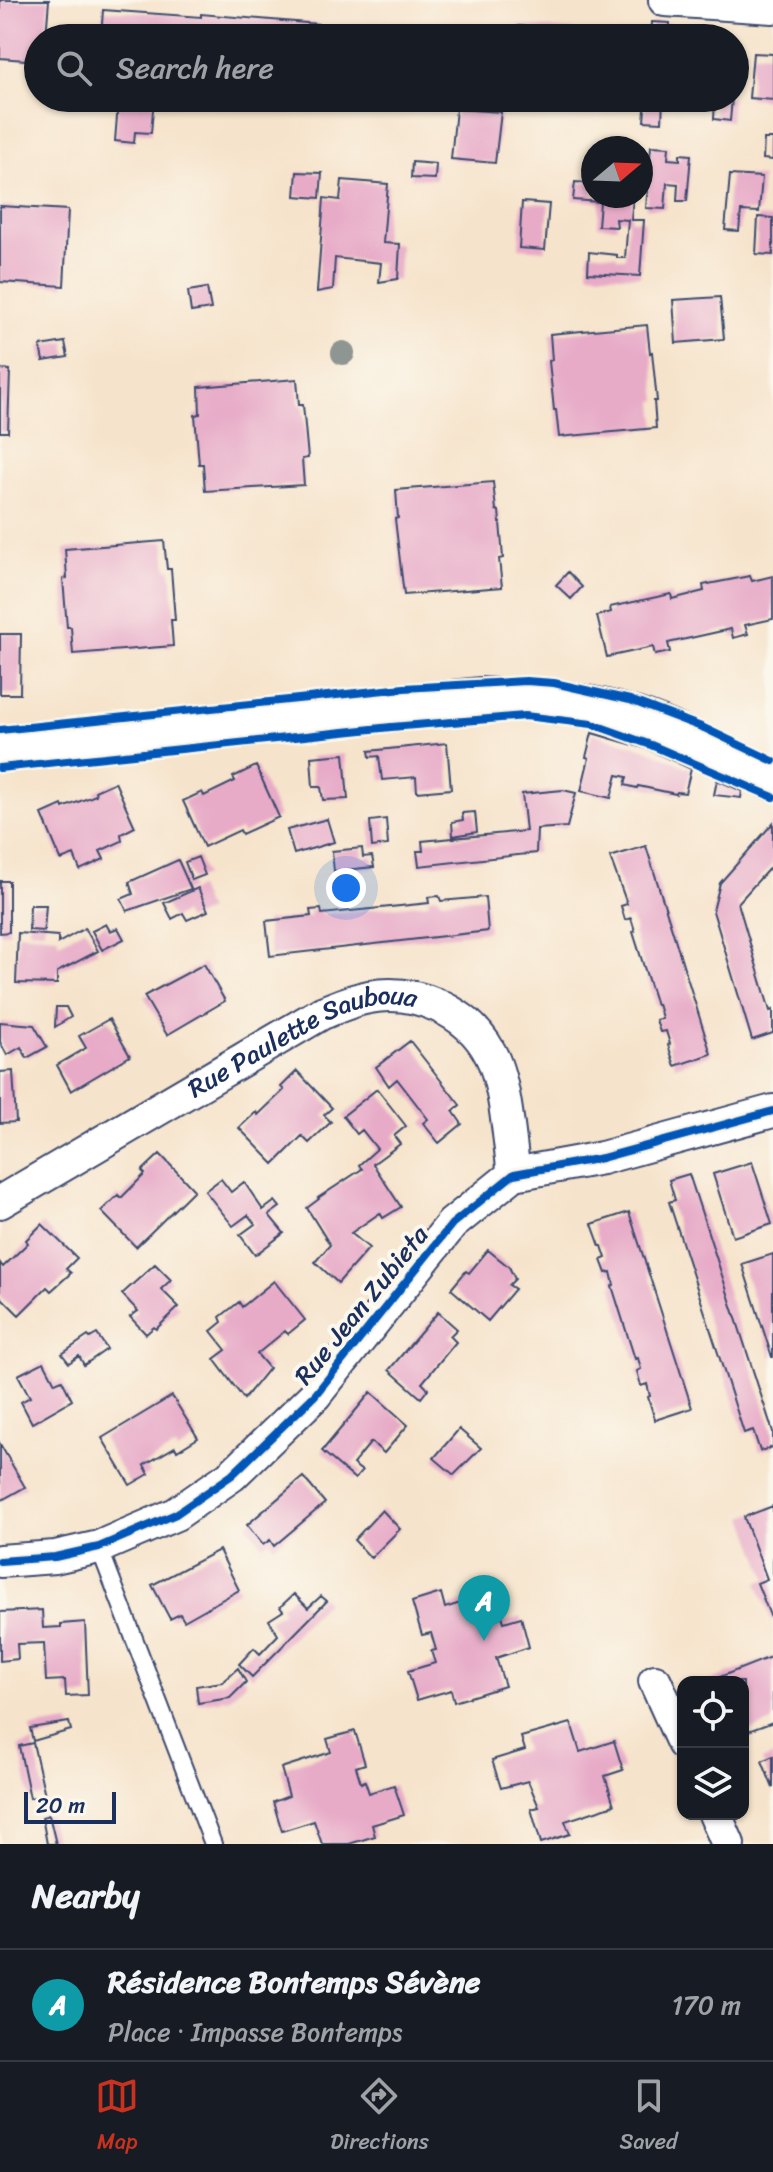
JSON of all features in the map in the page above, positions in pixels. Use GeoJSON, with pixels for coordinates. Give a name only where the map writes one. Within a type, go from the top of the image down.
{"type":"FeatureCollection","features":[{"type":"Feature","properties":{"kind":"street"},"geometry":{"type":"LineString","coordinates":[[665,0],[773,7]]}},
{"type":"Feature","properties":{"kind":"street"},"geometry":{"type":"LineString","coordinates":[[0,747],[481,698],[526,699],[621,714],[667,731],[773,780]]}},
{"type":"Feature","properties":{"kind":"street","name":"Rue Paulette Sauboua"},"geometry":{"type":"LineString","coordinates":[[0,1202],[322,1013],[371,996],[394,994],[447,1009],[473,1029],[491,1054],[503,1092],[514,1174]]}},
{"type":"Feature","properties":{"kind":"street","name":"Rue Jean Zubieta"},"geometry":{"type":"LineString","coordinates":[[0,1561],[55,1557],[99,1547],[176,1514],[232,1475],[315,1395],[452,1224],[514,1174],[602,1158],[773,1111]]}},
{"type":"Feature","properties":{"kind":"street"},"geometry":{"type":"LineString","coordinates":[[655,1681],[677,1730]]}},
{"type":"Feature","properties":{"kind":"street"},"geometry":{"type":"LineString","coordinates":[[718,1820],[728,1844]]}},
{"type":"Feature","properties":{"kind":"lane"},"geometry":{"type":"LineString","coordinates":[[99,1547],[213,1844]]}},
{"type":"Feature","properties":{"kind":"building"},"geometry":{"type":"Polygon","coordinates":[[[0,0],[49,0],[47,24],[24,24],[24,60],[0,58],[0,0]]]}},
{"type":"Feature","properties":{"kind":"building"},"geometry":{"type":"Polygon","coordinates":[[[103,10],[318,24],[102,24],[103,10]]]}},
{"type":"Feature","properties":{"kind":"building"},"geometry":{"type":"Polygon","coordinates":[[[753,53],[773,54],[773,100],[749,98],[753,53]]]}},
{"type":"Feature","properties":{"kind":"building"},"geometry":{"type":"Polygon","coordinates":[[[117,112],[153,112],[151,133],[135,132],[134,143],[115,141],[117,112]]]}},
{"type":"Feature","properties":{"kind":"building"},"geometry":{"type":"Polygon","coordinates":[[[456,112],[501,112],[495,163],[451,159],[456,112]]]}},
{"type":"Feature","properties":{"kind":"building"},"geometry":{"type":"Polygon","coordinates":[[[645,112],[662,112],[662,122],[644,121],[645,112]]]}},
{"type":"Feature","properties":{"kind":"building"},"geometry":{"type":"Polygon","coordinates":[[[714,112],[731,112],[730,121],[714,119],[714,112]]]}},
{"type":"Feature","properties":{"kind":"building"},"geometry":{"type":"Polygon","coordinates":[[[764,139],[773,139],[773,160],[763,159],[764,139]]]}},
{"type":"Feature","properties":{"kind":"building"},"geometry":{"type":"Polygon","coordinates":[[[653,146],[669,147],[668,159],[680,160],[680,154],[691,155],[687,201],[677,201],[678,184],[667,183],[665,209],[646,208],[653,208],[653,146]]]}},
{"type":"Feature","properties":{"kind":"building"},"geometry":{"type":"Polygon","coordinates":[[[412,162],[436,164],[435,179],[411,178],[412,162]]]}},
{"type":"Feature","properties":{"kind":"building"},"geometry":{"type":"Polygon","coordinates":[[[297,172],[322,173],[320,198],[295,196],[297,172]]]}},
{"type":"Feature","properties":{"kind":"building"},"geometry":{"type":"Polygon","coordinates":[[[730,175],[762,177],[759,212],[741,211],[739,231],[725,230],[730,175]]]}},
{"type":"Feature","properties":{"kind":"building"},"geometry":{"type":"Polygon","coordinates":[[[342,180],[388,184],[383,243],[400,244],[398,279],[379,282],[381,263],[335,258],[333,289],[317,292],[324,198],[340,200],[342,180]]]}},
{"type":"Feature","properties":{"kind":"building"},"geometry":{"type":"Polygon","coordinates":[[[575,182],[581,182],[581,201],[573,200],[575,182]]]}},
{"type":"Feature","properties":{"kind":"building"},"geometry":{"type":"Polygon","coordinates":[[[522,202],[549,204],[545,250],[519,248],[522,202]]]}},
{"type":"Feature","properties":{"kind":"building"},"geometry":{"type":"Polygon","coordinates":[[[0,206],[68,210],[64,286],[0,282],[0,206]]]}},
{"type":"Feature","properties":{"kind":"building"},"geometry":{"type":"Polygon","coordinates":[[[600,208],[632,208],[631,220],[644,220],[640,276],[588,273],[589,252],[625,258],[628,220],[616,219],[617,227],[598,226],[600,208]]]}},
{"type":"Feature","properties":{"kind":"building"},"geometry":{"type":"Polygon","coordinates":[[[758,217],[773,218],[773,255],[756,254],[758,217]]]}},
{"type":"Feature","properties":{"kind":"building"},"geometry":{"type":"Polygon","coordinates":[[[207,288],[211,309],[191,312],[188,291],[207,288]]]}},
{"type":"Feature","properties":{"kind":"building"},"geometry":{"type":"Polygon","coordinates":[[[720,297],[724,339],[676,343],[673,300],[720,297]]]}},
{"type":"Feature","properties":{"kind":"building"},"geometry":{"type":"Polygon","coordinates":[[[647,325],[657,401],[654,401],[656,428],[559,437],[549,361],[552,360],[550,334],[647,325]]]}},
{"type":"Feature","properties":{"kind":"building"},"geometry":{"type":"Polygon","coordinates":[[[65,342],[68,357],[43,361],[40,346],[65,342]]]}},
{"type":"Feature","properties":{"kind":"building"},"geometry":{"type":"Polygon","coordinates":[[[0,369],[10,370],[8,432],[0,432],[0,369]]]}},
{"type":"Feature","properties":{"kind":"building"},"geometry":{"type":"Polygon","coordinates":[[[297,379],[308,458],[302,459],[304,485],[205,491],[203,464],[199,464],[195,415],[200,414],[199,387],[297,379]]]}},
{"type":"Feature","properties":{"kind":"building"},"geometry":{"type":"Polygon","coordinates":[[[493,482],[496,510],[499,511],[502,587],[404,595],[395,519],[398,518],[396,490],[493,482]]]}},
{"type":"Feature","properties":{"kind":"building"},"geometry":{"type":"Polygon","coordinates":[[[164,541],[167,569],[171,569],[175,620],[171,620],[173,646],[73,654],[63,579],[67,578],[65,549],[164,541]]]}},
{"type":"Feature","properties":{"kind":"building"},"geometry":{"type":"Polygon","coordinates":[[[568,572],[582,587],[571,599],[556,585],[568,572]]]}},
{"type":"Feature","properties":{"kind":"building"},"geometry":{"type":"Polygon","coordinates":[[[750,576],[752,581],[773,576],[773,619],[745,625],[748,634],[733,638],[731,629],[668,643],[670,652],[655,655],[653,647],[607,657],[597,616],[611,612],[610,607],[671,594],[672,599],[704,591],[703,585],[750,576]]]}},
{"type":"Feature","properties":{"kind":"building"},"geometry":{"type":"Polygon","coordinates":[[[0,634],[21,634],[20,694],[0,694],[0,634]]]}},
{"type":"Feature","properties":{"kind":"building"},"geometry":{"type":"Polygon","coordinates":[[[592,733],[647,749],[691,769],[685,793],[625,785],[627,777],[617,775],[611,798],[581,791],[592,733]]]}},
{"type":"Feature","properties":{"kind":"building"},"geometry":{"type":"Polygon","coordinates":[[[447,743],[451,789],[417,792],[416,777],[382,780],[379,756],[370,757],[369,751],[447,743]]]}},
{"type":"Feature","properties":{"kind":"building"},"geometry":{"type":"Polygon","coordinates":[[[344,754],[348,799],[323,800],[321,787],[313,787],[311,757],[344,754]]]}},
{"type":"Feature","properties":{"kind":"building"},"geometry":{"type":"Polygon","coordinates":[[[256,766],[279,817],[242,834],[240,830],[204,847],[183,801],[202,792],[204,796],[235,781],[233,777],[256,766]]]}},
{"type":"Feature","properties":{"kind":"building"},"geometry":{"type":"Polygon","coordinates":[[[717,780],[742,791],[741,798],[714,795],[717,780]]]}},
{"type":"Feature","properties":{"kind":"building"},"geometry":{"type":"Polygon","coordinates":[[[115,782],[135,827],[121,834],[122,841],[100,851],[104,859],[80,870],[74,855],[61,860],[42,814],[96,795],[95,791],[115,782]]]}},
{"type":"Feature","properties":{"kind":"building"},"geometry":{"type":"Polygon","coordinates":[[[563,790],[576,793],[567,827],[537,829],[536,853],[419,866],[417,851],[423,851],[422,841],[526,831],[522,794],[563,790]]]}},
{"type":"Feature","properties":{"kind":"building"},"geometry":{"type":"Polygon","coordinates":[[[475,812],[477,832],[453,836],[452,822],[463,820],[462,813],[475,812]]]}},
{"type":"Feature","properties":{"kind":"building"},"geometry":{"type":"Polygon","coordinates":[[[327,819],[334,842],[294,854],[287,830],[327,819]]]}},
{"type":"Feature","properties":{"kind":"building"},"geometry":{"type":"Polygon","coordinates":[[[386,819],[388,845],[372,847],[370,821],[386,819]]]}},
{"type":"Feature","properties":{"kind":"building"},"geometry":{"type":"Polygon","coordinates":[[[773,823],[773,864],[738,903],[770,1011],[773,1010],[773,1033],[752,1040],[713,911],[720,883],[773,823]]]}},
{"type":"Feature","properties":{"kind":"building"},"geometry":{"type":"Polygon","coordinates":[[[646,846],[711,1054],[675,1066],[666,1031],[660,1032],[656,1020],[662,1018],[631,918],[625,920],[621,906],[627,904],[610,857],[646,846]]]}},
{"type":"Feature","properties":{"kind":"building"},"geometry":{"type":"Polygon","coordinates":[[[362,848],[363,857],[372,856],[374,867],[334,871],[332,851],[362,848]]]}},
{"type":"Feature","properties":{"kind":"building"},"geometry":{"type":"Polygon","coordinates":[[[198,857],[205,875],[192,880],[185,862],[198,857]]]}},
{"type":"Feature","properties":{"kind":"building"},"geometry":{"type":"Polygon","coordinates":[[[178,860],[191,889],[127,911],[121,899],[133,894],[129,882],[178,860]]]}},
{"type":"Feature","properties":{"kind":"building"},"geometry":{"type":"Polygon","coordinates":[[[0,881],[9,881],[9,932],[0,933],[0,881]]]}},
{"type":"Feature","properties":{"kind":"building"},"geometry":{"type":"Polygon","coordinates":[[[198,888],[208,911],[187,920],[183,913],[172,919],[164,903],[198,888]]]}},
{"type":"Feature","properties":{"kind":"building"},"geometry":{"type":"Polygon","coordinates":[[[439,896],[441,901],[485,897],[488,931],[270,956],[266,921],[311,916],[310,910],[321,909],[322,914],[429,903],[428,897],[439,896]]]}},
{"type":"Feature","properties":{"kind":"building"},"geometry":{"type":"Polygon","coordinates":[[[30,905],[46,905],[44,931],[29,930],[30,905]]]}},
{"type":"Feature","properties":{"kind":"building"},"geometry":{"type":"Polygon","coordinates":[[[106,924],[110,931],[118,928],[124,939],[102,950],[92,931],[106,924]]]}},
{"type":"Feature","properties":{"kind":"building"},"geometry":{"type":"Polygon","coordinates":[[[85,928],[98,951],[57,972],[57,984],[16,983],[18,933],[58,936],[58,943],[85,928]]]}},
{"type":"Feature","properties":{"kind":"building"},"geometry":{"type":"Polygon","coordinates":[[[204,964],[225,1001],[167,1035],[144,996],[204,964]]]}},
{"type":"Feature","properties":{"kind":"building"},"geometry":{"type":"Polygon","coordinates":[[[56,1007],[66,1007],[71,1017],[55,1027],[56,1007]]]}},
{"type":"Feature","properties":{"kind":"building"},"geometry":{"type":"Polygon","coordinates":[[[109,1019],[130,1056],[71,1091],[57,1065],[86,1048],[79,1036],[109,1019]]]}},
{"type":"Feature","properties":{"kind":"building"},"geometry":{"type":"Polygon","coordinates":[[[0,1022],[34,1025],[47,1047],[27,1058],[21,1047],[7,1055],[0,1042],[0,1022]]]}},
{"type":"Feature","properties":{"kind":"building"},"geometry":{"type":"Polygon","coordinates":[[[410,1041],[460,1105],[453,1111],[462,1124],[439,1143],[423,1123],[428,1119],[397,1079],[389,1086],[376,1067],[410,1041]]]}},
{"type":"Feature","properties":{"kind":"building"},"geometry":{"type":"Polygon","coordinates":[[[13,1071],[16,1122],[0,1123],[0,1072],[13,1071]]]}},
{"type":"Feature","properties":{"kind":"building"},"geometry":{"type":"Polygon","coordinates":[[[297,1071],[332,1108],[324,1115],[331,1122],[309,1143],[302,1136],[274,1164],[239,1128],[284,1090],[281,1087],[297,1071]]]}},
{"type":"Feature","properties":{"kind":"building"},"geometry":{"type":"Polygon","coordinates":[[[377,1089],[406,1126],[394,1136],[400,1144],[373,1164],[401,1207],[383,1218],[380,1213],[351,1233],[369,1248],[338,1283],[315,1262],[330,1245],[307,1208],[362,1169],[359,1165],[377,1149],[362,1130],[357,1134],[343,1116],[377,1089]]]}},
{"type":"Feature","properties":{"kind":"building"},"geometry":{"type":"Polygon","coordinates":[[[160,1154],[194,1190],[136,1247],[101,1211],[118,1195],[121,1198],[160,1154]]]}},
{"type":"Feature","properties":{"kind":"building"},"geometry":{"type":"Polygon","coordinates":[[[752,1162],[772,1224],[733,1237],[713,1174],[752,1162]]]}},
{"type":"Feature","properties":{"kind":"building"},"geometry":{"type":"Polygon","coordinates":[[[689,1174],[773,1432],[773,1447],[760,1451],[753,1430],[744,1433],[669,1202],[675,1200],[669,1180],[689,1174]]]}},
{"type":"Feature","properties":{"kind":"building"},"geometry":{"type":"Polygon","coordinates":[[[221,1179],[231,1192],[244,1182],[263,1210],[275,1201],[280,1207],[269,1215],[284,1233],[255,1255],[240,1235],[255,1224],[248,1215],[233,1226],[205,1191],[221,1179]]]}},
{"type":"Feature","properties":{"kind":"building"},"geometry":{"type":"Polygon","coordinates":[[[629,1212],[692,1408],[655,1420],[647,1384],[641,1386],[637,1371],[641,1369],[612,1286],[611,1272],[606,1273],[601,1260],[606,1258],[592,1224],[629,1212]]]}},
{"type":"Feature","properties":{"kind":"building"},"geometry":{"type":"Polygon","coordinates":[[[42,1224],[77,1258],[66,1269],[71,1273],[51,1291],[47,1287],[19,1315],[0,1296],[0,1263],[3,1267],[42,1224]]]}},
{"type":"Feature","properties":{"kind":"building"},"geometry":{"type":"Polygon","coordinates":[[[488,1250],[509,1267],[515,1279],[509,1285],[515,1289],[488,1321],[451,1289],[488,1250]]]}},
{"type":"Feature","properties":{"kind":"building"},"geometry":{"type":"Polygon","coordinates":[[[773,1254],[773,1357],[772,1357],[742,1264],[773,1254]]]}},
{"type":"Feature","properties":{"kind":"building"},"geometry":{"type":"Polygon","coordinates":[[[155,1264],[171,1280],[161,1289],[179,1307],[156,1329],[154,1327],[146,1334],[130,1317],[138,1311],[122,1294],[155,1264]]]}},
{"type":"Feature","properties":{"kind":"building"},"geometry":{"type":"Polygon","coordinates":[[[274,1281],[305,1320],[288,1334],[285,1331],[257,1354],[269,1368],[244,1399],[214,1359],[226,1350],[211,1331],[222,1322],[220,1317],[239,1302],[242,1307],[274,1281]]]}},
{"type":"Feature","properties":{"kind":"building"},"geometry":{"type":"Polygon","coordinates":[[[438,1312],[457,1329],[450,1336],[456,1342],[422,1383],[428,1389],[421,1398],[389,1370],[438,1312]]]}},
{"type":"Feature","properties":{"kind":"building"},"geometry":{"type":"Polygon","coordinates":[[[97,1334],[107,1349],[84,1365],[79,1356],[69,1363],[62,1354],[88,1336],[97,1334]]]}},
{"type":"Feature","properties":{"kind":"building"},"geometry":{"type":"Polygon","coordinates":[[[44,1362],[55,1383],[62,1380],[72,1400],[32,1423],[21,1402],[30,1397],[18,1375],[44,1362]]]}},
{"type":"Feature","properties":{"kind":"building"},"geometry":{"type":"Polygon","coordinates":[[[371,1392],[408,1425],[384,1453],[371,1442],[353,1464],[362,1471],[355,1479],[322,1451],[371,1392]]]}},
{"type":"Feature","properties":{"kind":"building"},"geometry":{"type":"Polygon","coordinates":[[[172,1396],[198,1438],[144,1465],[149,1474],[130,1485],[102,1438],[172,1396]]]}},
{"type":"Feature","properties":{"kind":"building"},"geometry":{"type":"Polygon","coordinates":[[[459,1429],[481,1448],[454,1475],[434,1458],[459,1429]]]}},
{"type":"Feature","properties":{"kind":"building"},"geometry":{"type":"Polygon","coordinates":[[[0,1444],[25,1487],[0,1501],[0,1444]]]}},
{"type":"Feature","properties":{"kind":"building"},"geometry":{"type":"Polygon","coordinates":[[[303,1477],[325,1503],[274,1546],[270,1540],[263,1545],[247,1525],[303,1477]]]}},
{"type":"Feature","properties":{"kind":"building"},"geometry":{"type":"Polygon","coordinates":[[[773,1506],[773,1623],[757,1583],[767,1579],[744,1517],[773,1506]]]}},
{"type":"Feature","properties":{"kind":"building"},"geometry":{"type":"Polygon","coordinates":[[[382,1510],[400,1529],[371,1558],[354,1540],[382,1510]]]}},
{"type":"Feature","properties":{"kind":"building"},"geometry":{"type":"Polygon","coordinates":[[[219,1550],[239,1590],[184,1621],[180,1614],[170,1619],[152,1585],[219,1550]]]}},
{"type":"Feature","properties":{"kind":"building"},"geometry":{"type":"Polygon","coordinates":[[[495,1592],[504,1622],[521,1617],[529,1647],[496,1658],[505,1686],[454,1702],[451,1690],[417,1700],[408,1671],[435,1663],[431,1651],[436,1650],[431,1633],[422,1635],[412,1602],[441,1593],[445,1608],[495,1592]]]}},
{"type":"Feature","properties":{"kind":"building"},"geometry":{"type":"Polygon","coordinates":[[[294,1594],[308,1608],[321,1596],[327,1601],[252,1677],[239,1664],[254,1648],[260,1654],[278,1635],[269,1620],[283,1611],[280,1607],[294,1594]]]}},
{"type":"Feature","properties":{"kind":"building"},"geometry":{"type":"Polygon","coordinates":[[[42,1610],[43,1628],[85,1622],[88,1695],[66,1696],[65,1680],[46,1681],[44,1643],[17,1644],[18,1659],[0,1661],[0,1612],[42,1610]]]}},
{"type":"Feature","properties":{"kind":"building"},"geometry":{"type":"Polygon","coordinates":[[[773,1656],[773,1722],[749,1731],[749,1676],[722,1676],[773,1656]]]}},
{"type":"Feature","properties":{"kind":"building"},"geometry":{"type":"Polygon","coordinates":[[[238,1668],[246,1682],[230,1698],[198,1703],[196,1686],[222,1682],[238,1668]]]}},
{"type":"Feature","properties":{"kind":"building"},"geometry":{"type":"Polygon","coordinates":[[[69,1722],[71,1730],[33,1741],[30,1728],[69,1722]]]}},
{"type":"Feature","properties":{"kind":"building"},"geometry":{"type":"Polygon","coordinates":[[[571,1723],[580,1752],[614,1741],[623,1770],[605,1776],[614,1805],[565,1821],[570,1834],[541,1843],[531,1809],[539,1807],[528,1781],[501,1788],[492,1760],[525,1750],[521,1737],[571,1723]]]}},
{"type":"Feature","properties":{"kind":"building"},"geometry":{"type":"Polygon","coordinates":[[[355,1731],[365,1764],[356,1767],[361,1783],[365,1781],[369,1793],[394,1785],[404,1815],[372,1825],[375,1836],[349,1844],[322,1844],[314,1821],[282,1831],[273,1802],[289,1796],[281,1768],[331,1752],[327,1739],[355,1731]]]}},
{"type":"Feature","properties":{"kind":"building"},"geometry":{"type":"Polygon","coordinates":[[[33,1743],[45,1795],[30,1798],[19,1746],[33,1743]]]}},
{"type":"Feature","properties":{"kind":"building"},"geometry":{"type":"Polygon","coordinates":[[[773,1756],[773,1788],[762,1761],[773,1756]]]}},
{"type":"Feature","properties":{"kind":"building"},"geometry":{"type":"Polygon","coordinates":[[[49,1815],[56,1844],[47,1844],[42,1817],[49,1815]]]}},
{"type":"Feature","properties":{"kind":"cycle path"},"geometry":{"type":"LineString","coordinates":[[0,730],[404,688],[526,681],[554,683],[630,700],[704,728],[773,761]]}},
{"type":"Feature","properties":{"kind":"cycle path"},"geometry":{"type":"LineString","coordinates":[[0,768],[525,716],[592,724],[651,745],[773,797]]}},
{"type":"Feature","properties":{"kind":"cycle path"},"geometry":{"type":"LineString","coordinates":[[0,1561],[55,1557],[99,1547],[176,1514],[232,1475],[315,1395],[452,1224],[514,1174],[602,1158],[773,1111]]}},
{"type":"Feature","properties":{"kind":"place","name":"Résidence Bontemps Sévène"},"geometry":{"type":"Point","coordinates":[484,1641]}}]}
